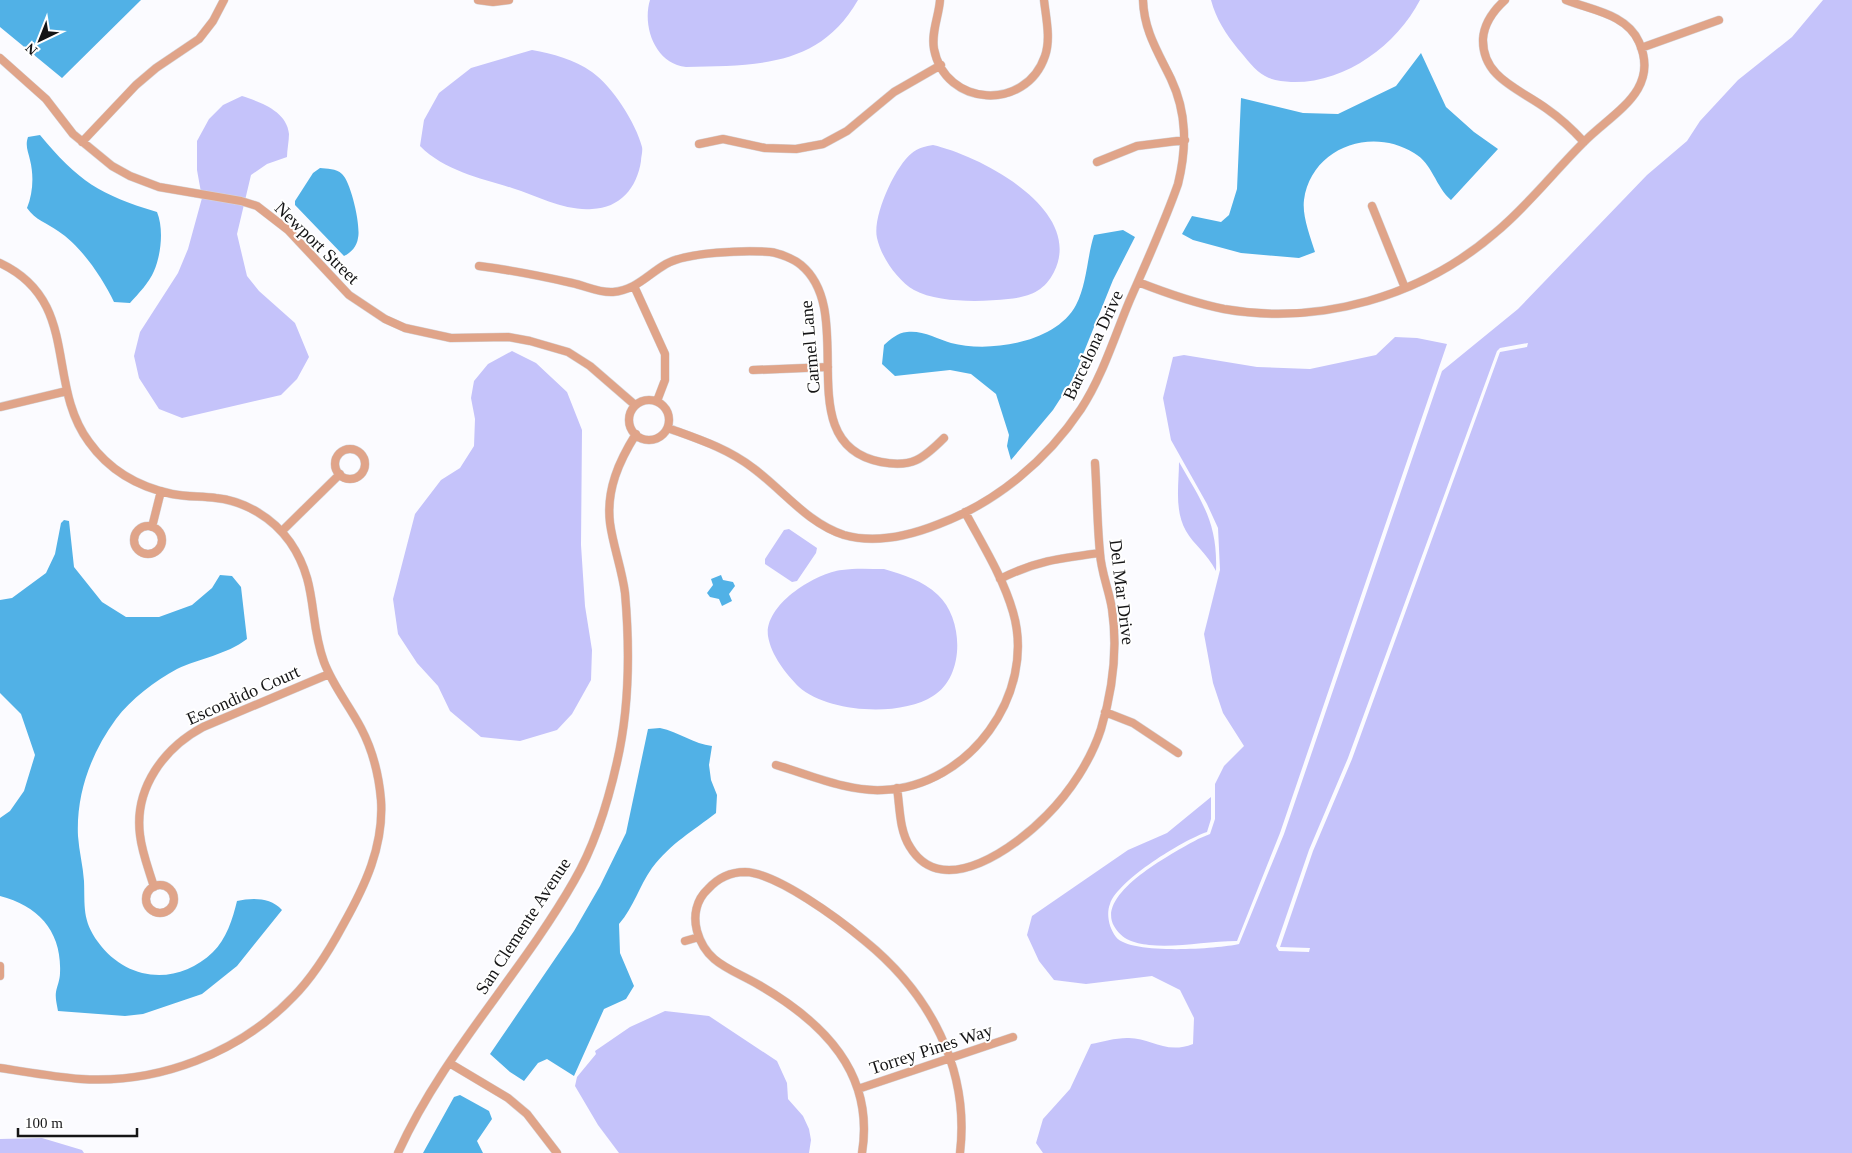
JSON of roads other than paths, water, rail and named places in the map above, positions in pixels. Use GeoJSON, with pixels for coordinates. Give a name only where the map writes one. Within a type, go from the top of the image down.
{"type":"FeatureCollection","features":[{"type":"Feature","properties":{"kind":"street"},"geometry":{"type":"LineString","coordinates":[[82,142],[136,85],[156,68],[199,39],[213,21],[224,0]]}},
{"type":"Feature","properties":{"kind":"street"},"geometry":{"type":"LineString","coordinates":[[478,0],[493,2],[509,0]]}},
{"type":"Feature","properties":{"kind":"street"},"geometry":{"type":"LineString","coordinates":[[940,0],[934,31],[934,47],[940,66],[945,74],[968,92],[982,96],[1013,93],[1041,68],[1049,42],[1044,0]]}},
{"type":"Feature","properties":{"kind":"street","name":"Barcelona Drive"},"geometry":{"type":"LineString","coordinates":[[668,428],[726,450],[753,468],[804,513],[828,528],[843,534],[873,540],[898,537],[926,529],[965,512],[996,495],[1020,477],[1046,453],[1082,408],[1138,282],[1178,184],[1186,150],[1184,121],[1180,102],[1171,79],[1154,47],[1144,11],[1143,0]]}},
{"type":"Feature","properties":{"kind":"street"},"geometry":{"type":"LineString","coordinates":[[1505,0],[1490,18],[1484,33],[1483,50],[1487,63],[1496,75],[1548,110],[1584,142]]}},
{"type":"Feature","properties":{"kind":"street"},"geometry":{"type":"LineString","coordinates":[[1138,282],[1170,294],[1216,307],[1284,314],[1319,312],[1349,306],[1405,288],[1450,266],[1489,238],[1522,209],[1584,142],[1625,107],[1639,88],[1644,65],[1641,48],[1635,35],[1625,24],[1612,16],[1566,0]]}},
{"type":"Feature","properties":{"kind":"street"},"geometry":{"type":"LineString","coordinates":[[1641,48],[1718,20]]}},
{"type":"Feature","properties":{"kind":"street","name":"Newport Street"},"geometry":{"type":"LineString","coordinates":[[0,58],[33,85],[82,142],[112,166],[130,176],[159,187],[241,201],[257,206],[288,230],[349,295],[368,309],[405,328],[451,338],[508,337],[530,340],[558,349],[590,366],[635,405]]}},
{"type":"Feature","properties":{"kind":"street"},"geometry":{"type":"LineString","coordinates":[[700,144],[723,139],[764,148],[796,149],[823,144],[847,131],[894,92],[940,66]]}},
{"type":"Feature","properties":{"kind":"street"},"geometry":{"type":"LineString","coordinates":[[1097,162],[1117,152],[1144,144],[1185,140]]}},
{"type":"Feature","properties":{"kind":"street"},"geometry":{"type":"LineString","coordinates":[[1372,206],[1405,288]]}},
{"type":"Feature","properties":{"kind":"street","name":"Carmel Lane"},"geometry":{"type":"LineString","coordinates":[[479,266],[510,269],[595,290],[612,292],[634,286],[666,264],[686,257],[701,254],[771,252],[786,256],[800,264],[818,284],[825,305],[831,413],[835,428],[841,438],[860,454],[880,462],[898,464],[913,462],[927,454],[944,438]]}},
{"type":"Feature","properties":{"kind":"street"},"geometry":{"type":"LineString","coordinates":[[0,263],[23,277],[44,302],[54,322],[69,406],[89,444],[121,474],[137,483],[161,491],[192,497],[233,501],[268,518],[282,531],[301,560],[309,579],[322,656],[329,674],[366,739],[377,775],[381,801],[380,826],[373,863],[361,893],[324,960],[294,997],[233,1045],[171,1068],[138,1076],[82,1079],[0,1068]]}},
{"type":"Feature","properties":{"kind":"street"},"geometry":{"type":"LineString","coordinates":[[634,286],[665,354],[665,380],[657,401]]}},
{"type":"Feature","properties":{"kind":"street"},"geometry":{"type":"LineString","coordinates":[[753,370],[828,367]]}},
{"type":"Feature","properties":{"kind":"street"},"geometry":{"type":"LineString","coordinates":[[0,407],[67,390]]}},
{"type":"Feature","properties":{"kind":"street"},"geometry":{"type":"LineString","coordinates":[[643,400],[657,401],[667,410],[670,422],[668,428],[656,439],[642,438],[636,434],[630,425],[629,418],[635,405],[643,400]]}},
{"type":"Feature","properties":{"kind":"street","name":"San Clemente Avenue"},"geometry":{"type":"LineString","coordinates":[[398,1153],[422,1106],[575,879],[604,809],[626,717],[629,644],[625,590],[610,523],[609,497],[623,455],[636,434]]}},
{"type":"Feature","properties":{"kind":"street","name":"Del Mar Drive"},"geometry":{"type":"LineString","coordinates":[[897,788],[902,828],[910,847],[919,858],[931,866],[944,870],[958,870],[976,865],[1019,841],[1048,814],[1080,772],[1101,730],[1115,666],[1112,608],[1100,553],[1095,462]]}},
{"type":"Feature","properties":{"kind":"street"},"geometry":{"type":"LineString","coordinates":[[282,531],[340,474]]}},
{"type":"Feature","properties":{"kind":"street"},"geometry":{"type":"LineString","coordinates":[[152,527],[161,491]]}},
{"type":"Feature","properties":{"kind":"street"},"geometry":{"type":"LineString","coordinates":[[776,765],[850,786],[883,790],[897,788],[934,777],[957,764],[979,745],[1006,704],[1016,664],[1017,634],[1013,612],[1000,579],[965,512]]}},
{"type":"Feature","properties":{"kind":"street"},"geometry":{"type":"LineString","coordinates":[[1000,579],[1026,566],[1043,561],[1100,553]]}},
{"type":"Feature","properties":{"kind":"street","name":"Escondido Court"},"geometry":{"type":"LineString","coordinates":[[154,887],[145,859],[139,820],[147,784],[170,750],[185,737],[203,727],[329,674]]}},
{"type":"Feature","properties":{"kind":"street"},"geometry":{"type":"LineString","coordinates":[[1105,712],[1133,723],[1178,753]]}},
{"type":"Feature","properties":{"kind":"street"},"geometry":{"type":"LineString","coordinates":[[862,1153],[865,1122],[852,1070],[842,1054],[832,1042],[782,999],[708,955],[699,937],[696,926],[697,905],[704,893],[715,882],[730,874],[746,872],[763,876],[806,898],[884,957],[918,994],[943,1038],[950,1058],[960,1099],[960,1153]]}},
{"type":"Feature","properties":{"kind":"street"},"geometry":{"type":"LineString","coordinates":[[685,942],[699,937]]}},
{"type":"Feature","properties":{"kind":"street"},"geometry":{"type":"LineString","coordinates":[[0,966],[0,976]]}},
{"type":"Feature","properties":{"kind":"street","name":"Torrey Pines Way"},"geometry":{"type":"LineString","coordinates":[[858,1089],[1013,1037]]}},
{"type":"Feature","properties":{"kind":"street"},"geometry":{"type":"LineString","coordinates":[[450,1064],[508,1098],[527,1114],[557,1153]]}}]}
